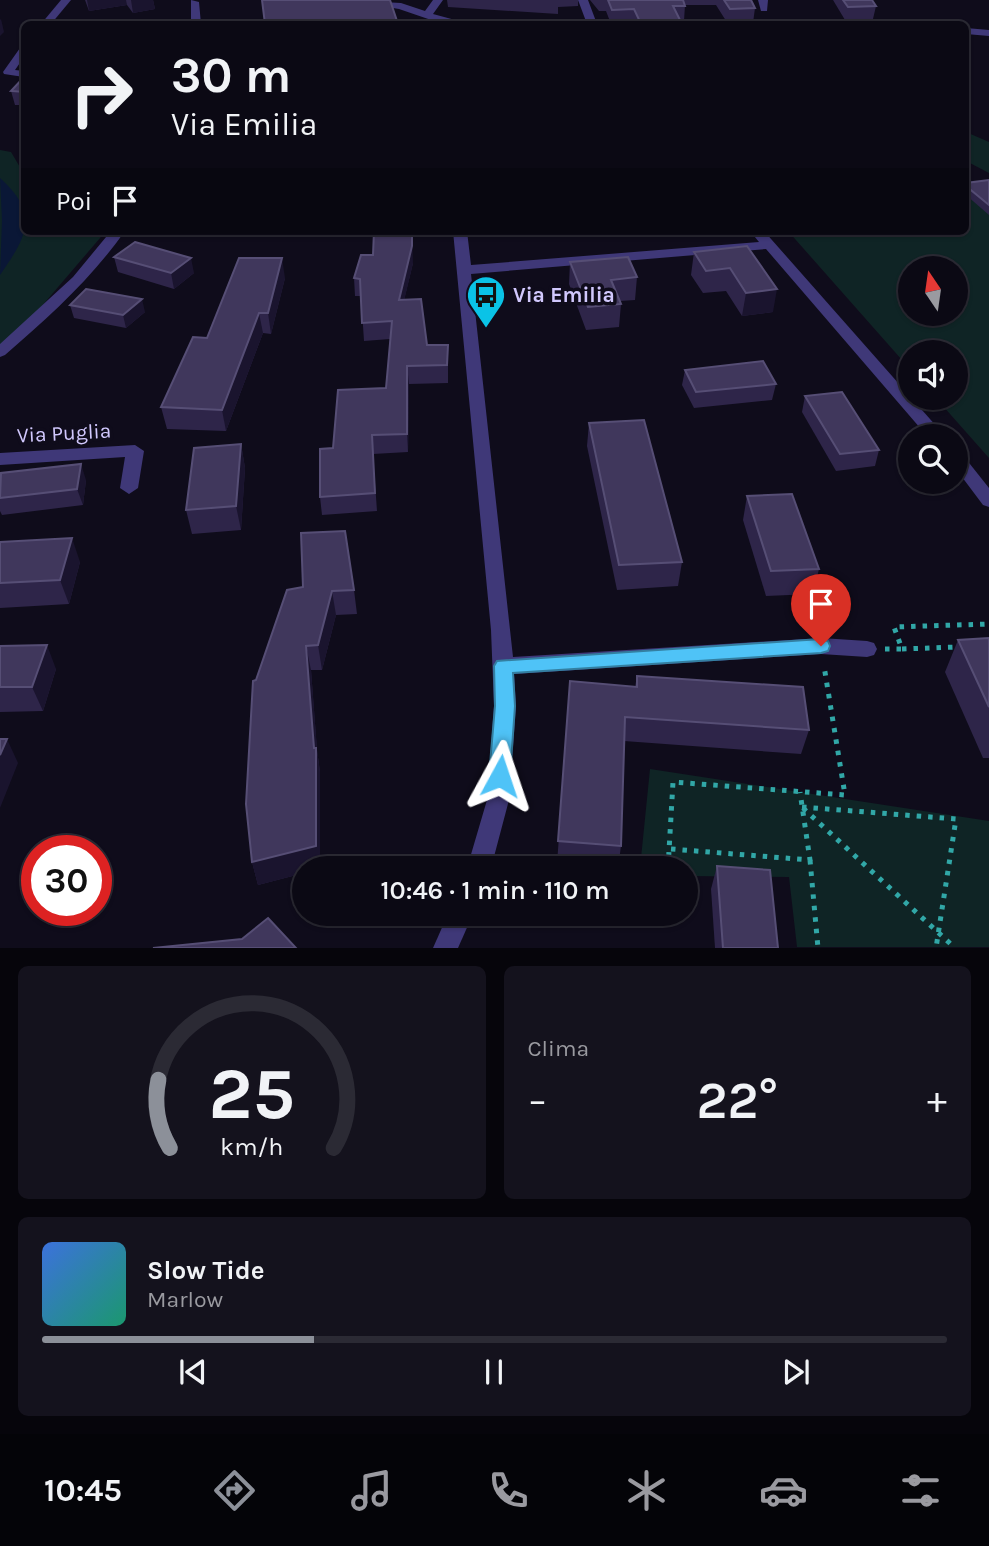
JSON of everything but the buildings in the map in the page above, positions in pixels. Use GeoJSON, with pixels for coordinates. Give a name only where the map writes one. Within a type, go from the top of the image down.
{"type":"FeatureCollection","features":[{"type":"Feature","properties":{"kind":"street"},"geometry":{"type":"LineString","coordinates":[[48,21],[66,0]]}},
{"type":"Feature","properties":{"kind":"street"},"geometry":{"type":"LineString","coordinates":[[351,0],[401,6],[433,20],[438,0]]}},
{"type":"Feature","properties":{"kind":"street"},"geometry":{"type":"LineString","coordinates":[[583,0],[591,21]]}},
{"type":"Feature","properties":{"kind":"street"},"geometry":{"type":"LineString","coordinates":[[193,1],[196,21]]}},
{"type":"Feature","properties":{"kind":"street"},"geometry":{"type":"LineString","coordinates":[[969,31],[989,33]]}},
{"type":"Feature","properties":{"kind":"street"},"geometry":{"type":"LineString","coordinates":[[21,54],[8,72],[21,74]]}},
{"type":"Feature","properties":{"kind":"street"},"geometry":{"type":"LineString","coordinates":[[0,352],[73,289],[100,259],[115,235]]}},
{"type":"Feature","properties":{"kind":"street"},"geometry":{"type":"LineString","coordinates":[[460,235],[505,706],[498,800],[482,856]]}},
{"type":"Feature","properties":{"kind":"street"},"geometry":{"type":"LineString","coordinates":[[760,235],[926,424]]}},
{"type":"Feature","properties":{"kind":"street"},"geometry":{"type":"LineString","coordinates":[[464,270],[769,245]]}},
{"type":"Feature","properties":{"kind":"street","name":"Via Puglia"},"geometry":{"type":"LineString","coordinates":[[0,459],[135,451],[130,488]]}},
{"type":"Feature","properties":{"kind":"street"},"geometry":{"type":"LineString","coordinates":[[968,474],[989,501]]}},
{"type":"Feature","properties":{"kind":"street"},"geometry":{"type":"LineString","coordinates":[[503,666],[821,646],[867,649]]}},
{"type":"Feature","properties":{"kind":"street"},"geometry":{"type":"LineString","coordinates":[[445,947],[455,926]]}},
{"type":"Feature","properties":{"kind":"path"},"geometry":{"type":"LineString","coordinates":[[902,649],[894,627],[989,624]]}},
{"type":"Feature","properties":{"kind":"path"},"geometry":{"type":"LineString","coordinates":[[670,856],[673,782],[845,796],[821,646]]}},
{"type":"Feature","properties":{"kind":"path"},"geometry":{"type":"LineString","coordinates":[[867,649],[964,647]]}},
{"type":"Feature","properties":{"kind":"path"},"geometry":{"type":"LineString","coordinates":[[800,792],[818,947]]}},
{"type":"Feature","properties":{"kind":"path"},"geometry":{"type":"LineString","coordinates":[[802,807],[955,947]]}},
{"type":"Feature","properties":{"kind":"path"},"geometry":{"type":"LineString","coordinates":[[802,807],[956,819],[936,947]]}},
{"type":"Feature","properties":{"kind":"path"},"geometry":{"type":"LineString","coordinates":[[671,849],[810,860]]}},
{"type":"Feature","properties":{"kind":"green space"},"geometry":{"type":"Polygon","coordinates":[[[969,133],[989,142],[989,173],[969,163],[969,133]]]}},
{"type":"Feature","properties":{"kind":"green space"},"geometry":{"type":"Polygon","coordinates":[[[0,150],[11,152],[21,169],[21,235],[103,235],[17,335],[0,347],[0,150]]]}},
{"type":"Feature","properties":{"kind":"green space"},"geometry":{"type":"Polygon","coordinates":[[[989,180],[989,458],[968,434],[968,424],[959,424],[947,410],[968,410],[968,340],[898,340],[898,355],[792,235],[969,235],[969,183],[989,180]]]}},
{"type":"Feature","properties":{"kind":"green space"},"geometry":{"type":"Polygon","coordinates":[[[650,769],[989,821],[989,947],[797,947],[789,877],[698,876],[698,856],[641,856],[650,769]]]}},
{"type":"Feature","properties":{"kind":"water"},"geometry":{"type":"Polygon","coordinates":[[[0,178],[21,203],[22,235],[0,275],[0,178]]]}},
{"type":"Feature","properties":{"kind":"place","name":"Via Emilia"},"geometry":{"type":"Point","coordinates":[486,329]}},
{"type":"Feature","properties":{"kind":"route"},"geometry":{"type":"LineString","coordinates":[[500,776],[505,706],[503,666],[821,646]]}}]}
